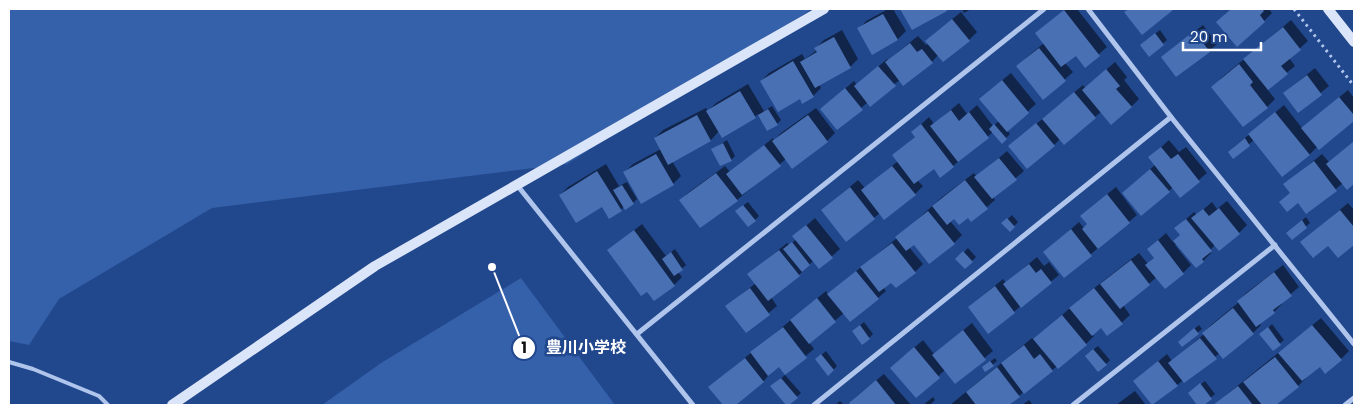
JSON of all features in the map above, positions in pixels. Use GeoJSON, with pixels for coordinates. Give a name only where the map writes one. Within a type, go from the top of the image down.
{"type":"FeatureCollection","features":[{"type":"Feature","properties":{"kind":"street"},"geometry":{"type":"LineString","coordinates":[[172,405],[375,266],[824,9]]}},
{"type":"Feature","properties":{"kind":"street"},"geometry":{"type":"LineString","coordinates":[[637,334],[1044,9]]}},
{"type":"Feature","properties":{"kind":"street"},"geometry":{"type":"LineString","coordinates":[[1088,9],[1171,117],[1354,344]]}},
{"type":"Feature","properties":{"kind":"street"},"geometry":{"type":"LineString","coordinates":[[1328,9],[1354,42]]}},
{"type":"Feature","properties":{"kind":"street"},"geometry":{"type":"LineString","coordinates":[[814,405],[1171,117]]}},
{"type":"Feature","properties":{"kind":"street"},"geometry":{"type":"LineString","coordinates":[[516,185],[693,405]]}},
{"type":"Feature","properties":{"kind":"street"},"geometry":{"type":"LineString","coordinates":[[1073,405],[1275,245]]}},
{"type":"Feature","properties":{"kind":"street"},"geometry":{"type":"LineString","coordinates":[[1345,405],[1354,398]]}},
{"type":"Feature","properties":{"kind":"lane"},"geometry":{"type":"LineString","coordinates":[[9,362],[33,369],[99,396],[108,405]]}},
{"type":"Feature","properties":{"kind":"path"},"geometry":{"type":"LineString","coordinates":[[1294,9],[1354,86]]}},
{"type":"Feature","properties":{"kind":"shaded area"},"geometry":{"type":"Polygon","coordinates":[[[9,9],[812,9],[567,164],[212,208],[59,299],[29,345],[9,341],[9,9]]]}},
{"type":"Feature","properties":{"kind":"shaded area"},"geometry":{"type":"Polygon","coordinates":[[[521,278],[615,405],[322,405],[381,363],[521,278]]]}},
{"type":"Feature","properties":{"kind":"building"},"geometry":{"type":"Polygon","coordinates":[[[900,9],[946,9],[947,11],[912,30],[900,9]]]}},
{"type":"Feature","properties":{"kind":"building"},"geometry":{"type":"Polygon","coordinates":[[[1129,9],[1173,10],[1142,35],[1124,12],[1129,9]]]}},
{"type":"Feature","properties":{"kind":"building"},"geometry":{"type":"Polygon","coordinates":[[[1231,9],[1262,9],[1264,11],[1260,15],[1265,22],[1237,47],[1216,22],[1231,9]]]}},
{"type":"Feature","properties":{"kind":"building"},"geometry":{"type":"Polygon","coordinates":[[[1064,10],[1100,56],[1085,68],[1076,56],[1061,67],[1035,33],[1064,10]]]}},
{"type":"Feature","properties":{"kind":"building"},"geometry":{"type":"Polygon","coordinates":[[[883,14],[898,40],[872,55],[857,28],[883,14]]]}},
{"type":"Feature","properties":{"kind":"building"},"geometry":{"type":"Polygon","coordinates":[[[952,19],[970,41],[943,62],[925,41],[952,19]]]}},
{"type":"Feature","properties":{"kind":"building"},"geometry":{"type":"Polygon","coordinates":[[[1283,27],[1301,50],[1281,66],[1288,74],[1268,90],[1243,59],[1283,27]]]}},
{"type":"Feature","properties":{"kind":"building"},"geometry":{"type":"Polygon","coordinates":[[[1194,31],[1210,52],[1176,77],[1161,57],[1194,31]]]}},
{"type":"Feature","properties":{"kind":"building"},"geometry":{"type":"Polygon","coordinates":[[[1155,33],[1164,45],[1149,57],[1140,45],[1155,33]]]}},
{"type":"Feature","properties":{"kind":"building"},"geometry":{"type":"Polygon","coordinates":[[[834,37],[851,68],[815,88],[800,62],[817,52],[814,48],[834,37]]]}},
{"type":"Feature","properties":{"kind":"building"},"geometry":{"type":"Polygon","coordinates":[[[910,43],[917,52],[922,49],[933,63],[903,86],[885,62],[910,43]]]}},
{"type":"Feature","properties":{"kind":"building"},"geometry":{"type":"Polygon","coordinates":[[[1039,48],[1066,81],[1043,100],[1016,66],[1039,48]]]}},
{"type":"Feature","properties":{"kind":"building"},"geometry":{"type":"Polygon","coordinates":[[[793,61],[814,97],[802,104],[800,99],[778,112],[760,81],[793,61]]]}},
{"type":"Feature","properties":{"kind":"building"},"geometry":{"type":"Polygon","coordinates":[[[1239,64],[1253,82],[1250,85],[1268,108],[1243,127],[1211,87],[1239,64]]]}},
{"type":"Feature","properties":{"kind":"building"},"geometry":{"type":"Polygon","coordinates":[[[878,66],[896,86],[870,107],[854,86],[878,66]]]}},
{"type":"Feature","properties":{"kind":"building"},"geometry":{"type":"Polygon","coordinates":[[[1106,69],[1120,86],[1116,89],[1132,107],[1111,125],[1082,90],[1106,69]]]}},
{"type":"Feature","properties":{"kind":"building"},"geometry":{"type":"Polygon","coordinates":[[[1307,75],[1322,95],[1298,113],[1283,93],[1307,75]]]}},
{"type":"Feature","properties":{"kind":"building"},"geometry":{"type":"Polygon","coordinates":[[[1002,80],[1029,113],[1007,132],[979,99],[1002,80]]]}},
{"type":"Feature","properties":{"kind":"building"},"geometry":{"type":"Polygon","coordinates":[[[845,88],[863,110],[837,130],[820,109],[845,88]]]}},
{"type":"Feature","properties":{"kind":"building"},"geometry":{"type":"Polygon","coordinates":[[[740,91],[756,118],[722,138],[706,111],[740,91]]]}},
{"type":"Feature","properties":{"kind":"building"},"geometry":{"type":"Polygon","coordinates":[[[1074,92],[1096,118],[1064,145],[1042,119],[1074,92]]]}},
{"type":"Feature","properties":{"kind":"building"},"geometry":{"type":"Polygon","coordinates":[[[1339,97],[1354,115],[1354,121],[1319,150],[1301,128],[1339,97]]]}},
{"type":"Feature","properties":{"kind":"building"},"geometry":{"type":"Polygon","coordinates":[[[768,109],[778,125],[767,131],[758,115],[768,109]]]}},
{"type":"Feature","properties":{"kind":"building"},"geometry":{"type":"Polygon","coordinates":[[[951,110],[959,121],[969,112],[989,138],[958,162],[930,126],[951,110]]]}},
{"type":"Feature","properties":{"kind":"building"},"geometry":{"type":"Polygon","coordinates":[[[1275,112],[1310,155],[1282,177],[1248,134],[1275,112]]]}},
{"type":"Feature","properties":{"kind":"building"},"geometry":{"type":"Polygon","coordinates":[[[697,115],[711,141],[668,165],[654,138],[697,115]]]}},
{"type":"Feature","properties":{"kind":"building"},"geometry":{"type":"Polygon","coordinates":[[[808,115],[828,142],[792,169],[772,141],[808,115]]]}},
{"type":"Feature","properties":{"kind":"building"},"geometry":{"type":"Polygon","coordinates":[[[1036,123],[1055,146],[1027,169],[1008,146],[1036,123]]]}},
{"type":"Feature","properties":{"kind":"building"},"geometry":{"type":"Polygon","coordinates":[[[921,124],[954,167],[940,178],[934,169],[914,184],[892,155],[915,137],[911,132],[921,124]]]}},
{"type":"Feature","properties":{"kind":"building"},"geometry":{"type":"Polygon","coordinates":[[[994,124],[1007,139],[1002,144],[989,129],[994,124]]]}},
{"type":"Feature","properties":{"kind":"building"},"geometry":{"type":"Polygon","coordinates":[[[1245,138],[1250,146],[1233,159],[1228,152],[1245,138]]]}},
{"type":"Feature","properties":{"kind":"building"},"geometry":{"type":"Polygon","coordinates":[[[1354,141],[1354,184],[1347,190],[1326,164],[1354,141]]]}},
{"type":"Feature","properties":{"kind":"building"},"geometry":{"type":"Polygon","coordinates":[[[723,143],[732,161],[720,166],[711,149],[723,143]]]}},
{"type":"Feature","properties":{"kind":"building"},"geometry":{"type":"Polygon","coordinates":[[[764,145],[781,166],[742,195],[726,174],[764,145]]]}},
{"type":"Feature","properties":{"kind":"building"},"geometry":{"type":"Polygon","coordinates":[[[1161,147],[1171,159],[1178,154],[1200,182],[1180,198],[1148,157],[1161,147]]]}},
{"type":"Feature","properties":{"kind":"building"},"geometry":{"type":"Polygon","coordinates":[[[656,154],[674,185],[641,204],[623,172],[656,154]]]}},
{"type":"Feature","properties":{"kind":"building"},"geometry":{"type":"Polygon","coordinates":[[[999,158],[1017,180],[992,199],[974,177],[999,158]]]}},
{"type":"Feature","properties":{"kind":"building"},"geometry":{"type":"Polygon","coordinates":[[[1314,161],[1337,191],[1306,214],[1298,203],[1287,212],[1279,202],[1290,193],[1283,184],[1314,161]]]}},
{"type":"Feature","properties":{"kind":"building"},"geometry":{"type":"Polygon","coordinates":[[[892,166],[916,195],[884,220],[861,190],[892,166]]]}},
{"type":"Feature","properties":{"kind":"building"},"geometry":{"type":"Polygon","coordinates":[[[1150,169],[1170,192],[1141,216],[1122,193],[1150,169]]]}},
{"type":"Feature","properties":{"kind":"building"},"geometry":{"type":"Polygon","coordinates":[[[597,171],[622,211],[609,219],[602,207],[576,223],[559,195],[597,171]]]}},
{"type":"Feature","properties":{"kind":"building"},"geometry":{"type":"Polygon","coordinates":[[[716,173],[738,201],[700,228],[679,200],[716,173]]]}},
{"type":"Feature","properties":{"kind":"building"},"geometry":{"type":"Polygon","coordinates":[[[965,180],[988,209],[971,222],[968,218],[959,225],[954,219],[947,225],[932,206],[965,180]]]}},
{"type":"Feature","properties":{"kind":"building"},"geometry":{"type":"Polygon","coordinates":[[[622,185],[634,204],[625,210],[613,190],[622,185]]]}},
{"type":"Feature","properties":{"kind":"building"},"geometry":{"type":"Polygon","coordinates":[[[850,187],[875,219],[846,242],[821,210],[850,187]]]}},
{"type":"Feature","properties":{"kind":"building"},"geometry":{"type":"Polygon","coordinates":[[[1107,194],[1130,223],[1098,249],[1082,229],[1087,224],[1080,216],[1107,194]]]}},
{"type":"Feature","properties":{"kind":"building"},"geometry":{"type":"Polygon","coordinates":[[[743,205],[756,221],[748,227],[735,211],[743,205]]]}},
{"type":"Feature","properties":{"kind":"building"},"geometry":{"type":"Polygon","coordinates":[[[1219,208],[1240,234],[1219,251],[1191,218],[1203,209],[1209,216],[1219,208]]]}},
{"type":"Feature","properties":{"kind":"building"},"geometry":{"type":"Polygon","coordinates":[[[1340,210],[1354,227],[1354,245],[1338,258],[1328,246],[1313,258],[1300,242],[1340,210]]]}},
{"type":"Feature","properties":{"kind":"building"},"geometry":{"type":"Polygon","coordinates":[[[928,211],[955,244],[929,264],[914,245],[906,251],[895,237],[928,211]]]}},
{"type":"Feature","properties":{"kind":"building"},"geometry":{"type":"Polygon","coordinates":[[[1007,218],[1015,227],[1010,232],[1001,223],[1007,218]]]}},
{"type":"Feature","properties":{"kind":"building"},"geometry":{"type":"Polygon","coordinates":[[[1186,219],[1212,251],[1202,259],[1204,262],[1196,268],[1173,241],[1180,235],[1174,228],[1186,219]]]}},
{"type":"Feature","properties":{"kind":"building"},"geometry":{"type":"Polygon","coordinates":[[[1302,220],[1307,228],[1292,240],[1286,233],[1302,220]]]}},
{"type":"Feature","properties":{"kind":"building"},"geometry":{"type":"Polygon","coordinates":[[[806,225],[833,258],[819,269],[792,236],[806,225]]]}},
{"type":"Feature","properties":{"kind":"building"},"geometry":{"type":"Polygon","coordinates":[[[1071,229],[1092,256],[1064,278],[1043,252],[1071,229]]]}},
{"type":"Feature","properties":{"kind":"building"},"geometry":{"type":"Polygon","coordinates":[[[634,230],[675,286],[654,301],[647,292],[641,296],[607,250],[634,230]]]}},
{"type":"Feature","properties":{"kind":"building"},"geometry":{"type":"Polygon","coordinates":[[[1158,240],[1184,274],[1165,289],[1145,265],[1154,258],[1147,249],[1158,240]]]}},
{"type":"Feature","properties":{"kind":"building"},"geometry":{"type":"Polygon","coordinates":[[[792,242],[810,265],[802,272],[783,249],[792,242]]]}},
{"type":"Feature","properties":{"kind":"building"},"geometry":{"type":"Polygon","coordinates":[[[892,243],[916,273],[896,288],[891,283],[879,292],[860,267],[892,243]]]}},
{"type":"Feature","properties":{"kind":"building"},"geometry":{"type":"Polygon","coordinates":[[[779,250],[800,276],[768,301],[747,274],[779,250]]]}},
{"type":"Feature","properties":{"kind":"building"},"geometry":{"type":"Polygon","coordinates":[[[963,251],[973,262],[965,269],[955,259],[963,251]]]}},
{"type":"Feature","properties":{"kind":"building"},"geometry":{"type":"Polygon","coordinates":[[[671,252],[683,270],[674,276],[662,259],[671,252]]]}},
{"type":"Feature","properties":{"kind":"building"},"geometry":{"type":"Polygon","coordinates":[[[1131,260],[1150,285],[1120,309],[1100,284],[1131,260]]]}},
{"type":"Feature","properties":{"kind":"building"},"geometry":{"type":"Polygon","coordinates":[[[1029,264],[1036,273],[1041,269],[1052,283],[1021,308],[1003,284],[1029,264]]]}},
{"type":"Feature","properties":{"kind":"building"},"geometry":{"type":"Polygon","coordinates":[[[856,271],[879,299],[850,322],[827,294],[856,271]]]}},
{"type":"Feature","properties":{"kind":"building"},"geometry":{"type":"Polygon","coordinates":[[[1274,272],[1292,296],[1273,310],[1275,313],[1256,327],[1237,301],[1274,272]]]}},
{"type":"Feature","properties":{"kind":"building"},"geometry":{"type":"Polygon","coordinates":[[[995,286],[1015,313],[988,334],[968,307],[995,286]]]}},
{"type":"Feature","properties":{"kind":"building"},"geometry":{"type":"Polygon","coordinates":[[[750,288],[770,315],[746,333],[725,306],[750,288]]]}},
{"type":"Feature","properties":{"kind":"building"},"geometry":{"type":"Polygon","coordinates":[[[1094,288],[1123,324],[1107,336],[1101,328],[1092,336],[1069,308],[1094,288]]]}},
{"type":"Feature","properties":{"kind":"building"},"geometry":{"type":"Polygon","coordinates":[[[817,298],[836,322],[809,344],[790,320],[817,298]]]}},
{"type":"Feature","properties":{"kind":"building"},"geometry":{"type":"Polygon","coordinates":[[[1233,308],[1254,334],[1223,359],[1202,333],[1233,308]]]}},
{"type":"Feature","properties":{"kind":"building"},"geometry":{"type":"Polygon","coordinates":[[[1062,315],[1087,345],[1058,369],[1033,339],[1062,315]]]}},
{"type":"Feature","properties":{"kind":"building"},"geometry":{"type":"Polygon","coordinates":[[[860,325],[870,339],[862,345],[852,331],[860,325]]]}},
{"type":"Feature","properties":{"kind":"building"},"geometry":{"type":"Polygon","coordinates":[[[1312,325],[1342,360],[1325,374],[1320,367],[1302,381],[1278,353],[1312,325]]]}},
{"type":"Feature","properties":{"kind":"building"},"geometry":{"type":"Polygon","coordinates":[[[783,327],[807,358],[785,375],[779,367],[768,376],[750,352],[783,327]]]}},
{"type":"Feature","properties":{"kind":"building"},"geometry":{"type":"Polygon","coordinates":[[[1268,327],[1281,345],[1273,351],[1259,334],[1268,327]]]}},
{"type":"Feature","properties":{"kind":"building"},"geometry":{"type":"Polygon","coordinates":[[[1194,328],[1199,334],[1182,347],[1178,342],[1194,328]]]}},
{"type":"Feature","properties":{"kind":"building"},"geometry":{"type":"Polygon","coordinates":[[[963,330],[986,360],[955,384],[932,355],[963,330]]]}},
{"type":"Feature","properties":{"kind":"building"},"geometry":{"type":"Polygon","coordinates":[[[1200,338],[1217,359],[1184,383],[1168,363],[1200,338]]]}},
{"type":"Feature","properties":{"kind":"building"},"geometry":{"type":"Polygon","coordinates":[[[1024,345],[1034,359],[1040,354],[1053,371],[1024,394],[1001,363],[1024,345]]]}},
{"type":"Feature","properties":{"kind":"building"},"geometry":{"type":"Polygon","coordinates":[[[914,347],[940,378],[916,398],[890,368],[914,347]]]}},
{"type":"Feature","properties":{"kind":"building"},"geometry":{"type":"Polygon","coordinates":[[[1093,349],[1107,365],[1098,372],[1085,356],[1093,349]]]}},
{"type":"Feature","properties":{"kind":"building"},"geometry":{"type":"Polygon","coordinates":[[[821,354],[834,370],[828,376],[815,359],[821,354]]]}},
{"type":"Feature","properties":{"kind":"building"},"geometry":{"type":"Polygon","coordinates":[[[1275,357],[1299,387],[1276,405],[1262,405],[1243,382],[1275,357]]]}},
{"type":"Feature","properties":{"kind":"building"},"geometry":{"type":"Polygon","coordinates":[[[745,358],[764,382],[736,405],[723,405],[708,387],[745,358]]]}},
{"type":"Feature","properties":{"kind":"building"},"geometry":{"type":"Polygon","coordinates":[[[990,361],[994,366],[985,372],[982,367],[990,361]]]}},
{"type":"Feature","properties":{"kind":"building"},"geometry":{"type":"Polygon","coordinates":[[[1158,361],[1178,386],[1152,405],[1133,381],[1158,361]]]}},
{"type":"Feature","properties":{"kind":"building"},"geometry":{"type":"Polygon","coordinates":[[[997,367],[1020,397],[1009,405],[976,405],[966,392],[997,367]]]}},
{"type":"Feature","properties":{"kind":"building"},"geometry":{"type":"Polygon","coordinates":[[[781,378],[798,398],[789,405],[786,405],[770,386],[781,378]]]}},
{"type":"Feature","properties":{"kind":"building"},"geometry":{"type":"Polygon","coordinates":[[[876,380],[896,405],[851,405],[849,403],[876,380]]]}},
{"type":"Feature","properties":{"kind":"building"},"geometry":{"type":"Polygon","coordinates":[[[1200,383],[1212,399],[1204,405],[1197,405],[1188,393],[1200,383]]]}},
{"type":"Feature","properties":{"kind":"building"},"geometry":{"type":"Polygon","coordinates":[[[1238,386],[1253,405],[1213,405],[1238,386]]]}},
{"type":"Feature","properties":{"kind":"place","name":"豊川小学校"},"geometry":{"type":"Point","coordinates":[492,267]}}]}
